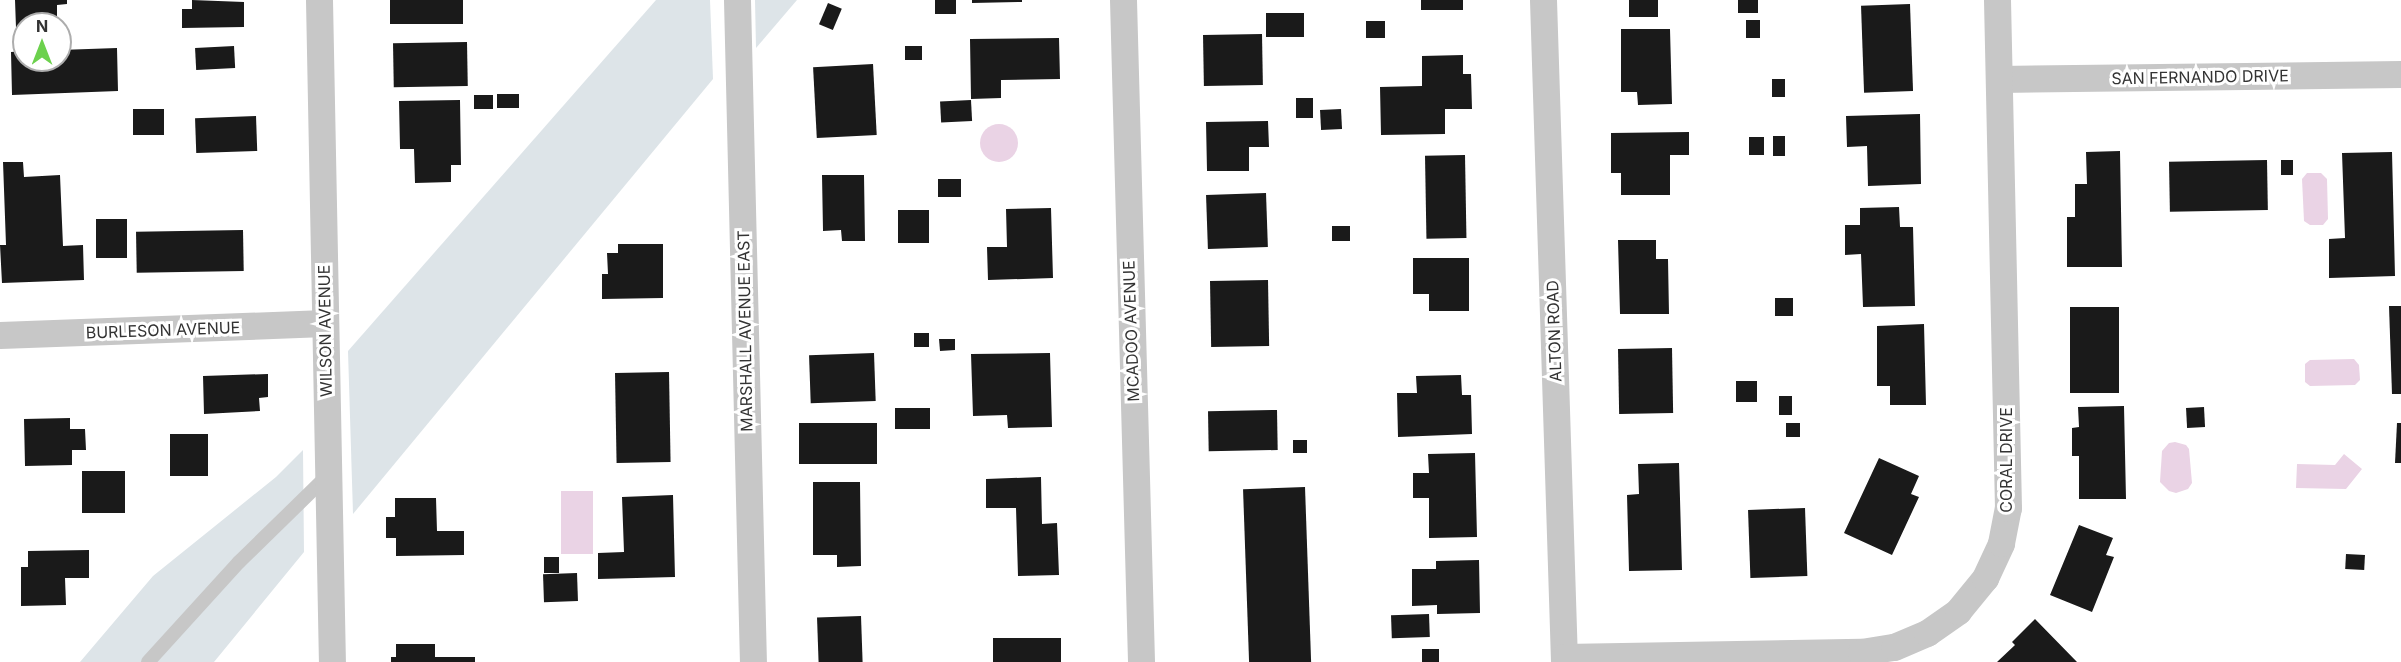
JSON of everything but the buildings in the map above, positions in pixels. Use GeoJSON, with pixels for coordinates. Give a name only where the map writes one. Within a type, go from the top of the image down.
{"type":"FeatureCollection","features":[{"type":"Feature","properties":{"kind":"street","name":"WILSON AVENUE"},"geometry":{"type":"LineString","coordinates":[[320,0],[332,662]]}},
{"type":"Feature","properties":{"kind":"street","name":"MARSHALL AVENUE EAST"},"geometry":{"type":"LineString","coordinates":[[737,0],[753,662]]}},
{"type":"Feature","properties":{"kind":"street","name":"MCADOO AVENUE"},"geometry":{"type":"LineString","coordinates":[[1123,0],[1141,662]]}},
{"type":"Feature","properties":{"kind":"street","name":"ALTON ROAD"},"geometry":{"type":"LineString","coordinates":[[1543,0],[1564,660]]}},
{"type":"Feature","properties":{"kind":"street","name":"CORAL DRIVE"},"geometry":{"type":"LineString","coordinates":[[1564,660],[1861,652],[1893,647],[1927,633],[1958,610],[1985,578],[2001,543],[2008,508],[1997,0]]}},
{"type":"Feature","properties":{"kind":"street","name":"SAN FERNANDO DRIVE"},"geometry":{"type":"LineString","coordinates":[[1999,80],[2401,74]]}},
{"type":"Feature","properties":{"kind":"street","name":"BURLESON AVENUE"},"geometry":{"type":"LineString","coordinates":[[0,335],[325,323]]}},
{"type":"Feature","properties":{"kind":"lane"},"geometry":{"type":"LineString","coordinates":[[148,662],[239,562],[328,475]]}},
{"type":"Feature","properties":{"kind":"shaded area"},"geometry":{"type":"Polygon","coordinates":[[[656,0],[710,0],[713,79],[353,514],[348,351],[656,0]]]}},
{"type":"Feature","properties":{"kind":"shaded area"},"geometry":{"type":"Polygon","coordinates":[[[755,0],[797,0],[756,48],[755,0]]]}},
{"type":"Feature","properties":{"kind":"shaded area"},"geometry":{"type":"Polygon","coordinates":[[[999,124],[1012,130],[1018,143],[1012,156],[999,162],[986,156],[980,143],[986,130],[999,124]]]}},
{"type":"Feature","properties":{"kind":"shaded area"},"geometry":{"type":"Polygon","coordinates":[[[2307,173],[2321,173],[2327,179],[2328,219],[2323,225],[2310,225],[2304,221],[2302,179],[2307,173]]]}},
{"type":"Feature","properties":{"kind":"shaded area"},"geometry":{"type":"Polygon","coordinates":[[[2354,359],[2359,365],[2360,380],[2355,385],[2310,386],[2305,382],[2305,364],[2310,360],[2354,359]]]}},
{"type":"Feature","properties":{"kind":"shaded area"},"geometry":{"type":"Polygon","coordinates":[[[2169,443],[2186,445],[2189,449],[2192,483],[2188,489],[2176,493],[2169,491],[2160,482],[2162,451],[2169,443]]]}},
{"type":"Feature","properties":{"kind":"shaded area"},"geometry":{"type":"Polygon","coordinates":[[[303,450],[304,552],[214,662],[80,662],[153,576],[276,477],[303,450]]]}},
{"type":"Feature","properties":{"kind":"shaded area"},"geometry":{"type":"Polygon","coordinates":[[[2344,454],[2362,469],[2346,489],[2296,488],[2297,464],[2335,465],[2344,454]]]}},
{"type":"Feature","properties":{"kind":"shaded area"},"geometry":{"type":"Polygon","coordinates":[[[561,491],[593,491],[593,554],[561,554],[561,491]]]}}]}
